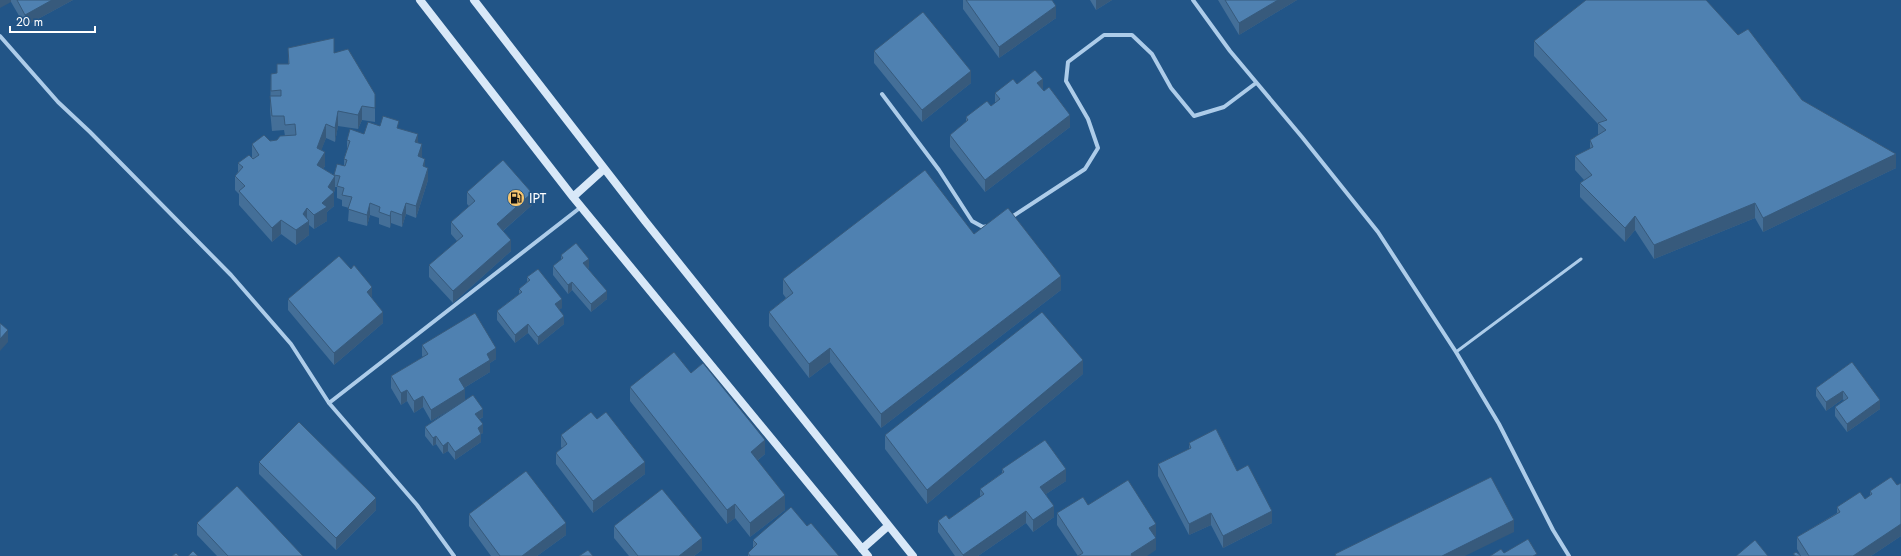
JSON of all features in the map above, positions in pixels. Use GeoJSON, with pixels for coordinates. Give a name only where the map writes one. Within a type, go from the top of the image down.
{"type":"FeatureCollection","features":[{"type":"Feature","properties":{"kind":"street"},"geometry":{"type":"LineString","coordinates":[[420,0],[573,197],[868,556]]}},
{"type":"Feature","properties":{"kind":"street"},"geometry":{"type":"LineString","coordinates":[[474,0],[604,169],[913,556]]}},
{"type":"Feature","properties":{"kind":"street"},"geometry":{"type":"LineString","coordinates":[[1193,0],[1230,52],[1378,232],[1456,352],[1499,424],[1553,530],[1569,556]]}},
{"type":"Feature","properties":{"kind":"street"},"geometry":{"type":"LineString","coordinates":[[1005,221],[1085,169],[1098,148],[1088,119],[1066,81],[1068,62],[1104,35],[1132,35],[1152,54],[1171,88],[1194,116],[1224,107],[1256,83]]}},
{"type":"Feature","properties":{"kind":"street"},"geometry":{"type":"LineString","coordinates":[[0,36],[58,102],[90,132],[231,275],[291,344],[329,403],[417,505],[454,556]]}},
{"type":"Feature","properties":{"kind":"street"},"geometry":{"type":"LineString","coordinates":[[882,94],[938,170],[972,221],[984,227],[991,225]]}},
{"type":"Feature","properties":{"kind":"street"},"geometry":{"type":"LineString","coordinates":[[573,197],[604,169]]}},
{"type":"Feature","properties":{"kind":"street"},"geometry":{"type":"LineString","coordinates":[[329,403],[582,207]]}},
{"type":"Feature","properties":{"kind":"street"},"geometry":{"type":"LineString","coordinates":[[862,549],[888,526]]}},
{"type":"Feature","properties":{"kind":"lane"},"geometry":{"type":"LineString","coordinates":[[1456,352],[1581,259]]}},
{"type":"Feature","properties":{"kind":"building"},"geometry":{"type":"Polygon","coordinates":[[[17,0],[52,0],[25,15],[17,0]]]}},
{"type":"Feature","properties":{"kind":"building"},"geometry":{"type":"Polygon","coordinates":[[[966,0],[1052,0],[1056,6],[999,47],[966,0]]]}},
{"type":"Feature","properties":{"kind":"building"},"geometry":{"type":"Polygon","coordinates":[[[1225,0],[1278,0],[1239,23],[1225,0]]]}},
{"type":"Feature","properties":{"kind":"building"},"geometry":{"type":"Polygon","coordinates":[[[1586,0],[1706,0],[1738,35],[1748,29],[1802,100],[1896,154],[1763,218],[1755,203],[1654,245],[1635,216],[1625,228],[1580,183],[1592,175],[1575,156],[1593,147],[1590,140],[1606,130],[1598,123],[1607,120],[1534,41],[1586,0]]]}},
{"type":"Feature","properties":{"kind":"building"},"geometry":{"type":"Polygon","coordinates":[[[923,12],[971,71],[922,110],[874,51],[923,12]]]}},
{"type":"Feature","properties":{"kind":"building"},"geometry":{"type":"Polygon","coordinates":[[[334,38],[334,53],[348,49],[375,94],[375,108],[362,106],[358,115],[338,111],[335,128],[326,124],[317,148],[325,152],[317,165],[335,176],[328,187],[334,192],[322,203],[327,207],[314,215],[307,208],[303,214],[309,221],[296,230],[281,220],[272,228],[239,191],[245,186],[235,176],[243,167],[238,163],[249,155],[253,159],[259,155],[252,144],[264,135],[270,141],[277,140],[280,136],[296,135],[295,124],[285,125],[284,116],[272,116],[270,96],[281,96],[281,90],[271,91],[271,74],[277,73],[277,64],[289,64],[288,48],[334,38]]]}},
{"type":"Feature","properties":{"kind":"building"},"geometry":{"type":"Polygon","coordinates":[[[1035,70],[1043,79],[1037,83],[1044,91],[1049,87],[1070,115],[985,180],[950,135],[968,120],[966,117],[987,101],[991,106],[1000,99],[995,93],[1013,79],[1017,84],[1035,70]]]}},
{"type":"Feature","properties":{"kind":"building"},"geometry":{"type":"Polygon","coordinates":[[[383,116],[399,121],[397,128],[418,134],[415,142],[422,144],[418,156],[425,159],[423,166],[428,168],[416,206],[406,203],[402,215],[391,211],[390,216],[379,212],[380,207],[370,203],[367,215],[348,209],[352,197],[342,195],[344,188],[337,186],[340,176],[334,175],[337,164],[345,166],[347,160],[344,159],[350,141],[347,140],[350,129],[364,134],[368,122],[380,126],[383,116]]]}},
{"type":"Feature","properties":{"kind":"building"},"geometry":{"type":"Polygon","coordinates":[[[503,160],[532,193],[497,224],[511,240],[453,291],[429,265],[463,236],[451,222],[475,201],[467,192],[503,160]]]}},
{"type":"Feature","properties":{"kind":"building"},"geometry":{"type":"Polygon","coordinates":[[[925,170],[974,234],[1008,208],[1061,276],[881,414],[830,348],[809,364],[769,312],[793,293],[783,279],[925,170]]]}},
{"type":"Feature","properties":{"kind":"building"},"geometry":{"type":"Polygon","coordinates":[[[576,243],[589,259],[583,263],[607,291],[591,304],[572,282],[568,285],[553,266],[563,258],[561,255],[576,243]]]}},
{"type":"Feature","properties":{"kind":"building"},"geometry":{"type":"Polygon","coordinates":[[[339,256],[351,269],[354,265],[372,287],[367,292],[383,312],[334,353],[288,299],[339,256]]]}},
{"type":"Feature","properties":{"kind":"building"},"geometry":{"type":"Polygon","coordinates":[[[538,269],[562,299],[555,304],[564,316],[538,337],[528,324],[515,335],[497,311],[522,292],[519,289],[530,280],[527,277],[538,269]]]}},
{"type":"Feature","properties":{"kind":"building"},"geometry":{"type":"Polygon","coordinates":[[[1042,312],[1083,360],[927,490],[885,435],[1042,312]]]}},
{"type":"Feature","properties":{"kind":"building"},"geometry":{"type":"Polygon","coordinates":[[[475,313],[496,348],[487,354],[490,360],[459,379],[465,389],[431,410],[423,396],[414,401],[407,390],[401,393],[391,376],[428,354],[422,345],[475,313]]]}},
{"type":"Feature","properties":{"kind":"building"},"geometry":{"type":"Polygon","coordinates":[[[0,323],[8,330],[0,339],[0,323]]]}},
{"type":"Feature","properties":{"kind":"building"},"geometry":{"type":"Polygon","coordinates":[[[674,352],[691,373],[703,363],[765,440],[751,452],[785,495],[750,523],[735,504],[727,510],[630,387],[674,352]]]}},
{"type":"Feature","properties":{"kind":"building"},"geometry":{"type":"Polygon","coordinates":[[[1852,362],[1880,400],[1847,424],[1835,407],[1848,398],[1843,391],[1826,402],[1816,388],[1852,362]]]}},
{"type":"Feature","properties":{"kind":"building"},"geometry":{"type":"Polygon","coordinates":[[[473,395],[483,409],[475,414],[483,424],[478,428],[481,434],[455,452],[448,442],[443,446],[436,436],[433,438],[425,427],[473,395]]]}},
{"type":"Feature","properties":{"kind":"building"},"geometry":{"type":"Polygon","coordinates":[[[591,412],[597,419],[606,412],[645,462],[593,501],[556,453],[567,444],[561,435],[591,412]]]}},
{"type":"Feature","properties":{"kind":"building"},"geometry":{"type":"Polygon","coordinates":[[[299,422],[376,498],[336,538],[259,462],[299,422]]]}},
{"type":"Feature","properties":{"kind":"building"},"geometry":{"type":"Polygon","coordinates":[[[1216,429],[1237,471],[1248,465],[1272,511],[1223,536],[1211,513],[1189,524],[1158,464],[1191,448],[1189,443],[1216,429]]]}},
{"type":"Feature","properties":{"kind":"building"},"geometry":{"type":"Polygon","coordinates":[[[1045,440],[1066,469],[1040,487],[1054,506],[1033,520],[1026,511],[963,555],[938,521],[946,515],[949,519],[984,494],[980,489],[1004,472],[1002,469],[1045,440]]]}},
{"type":"Feature","properties":{"kind":"building"},"geometry":{"type":"Polygon","coordinates":[[[526,471],[566,523],[522,556],[500,556],[469,514],[526,471]]]}},
{"type":"Feature","properties":{"kind":"building"},"geometry":{"type":"Polygon","coordinates":[[[1491,477],[1514,520],[1442,556],[1336,556],[1335,554],[1491,477]]]}},
{"type":"Feature","properties":{"kind":"building"},"geometry":{"type":"Polygon","coordinates":[[[1891,477],[1897,485],[1901,483],[1901,524],[1853,556],[1809,556],[1797,537],[1840,512],[1837,507],[1860,492],[1865,499],[1872,494],[1870,491],[1891,477]]]}},
{"type":"Feature","properties":{"kind":"building"},"geometry":{"type":"Polygon","coordinates":[[[1128,480],[1156,524],[1149,528],[1156,538],[1131,554],[1132,556],[1078,556],[1083,553],[1057,513],[1083,497],[1088,505],[1128,480]]]}},
{"type":"Feature","properties":{"kind":"building"},"geometry":{"type":"Polygon","coordinates":[[[237,486],[303,556],[228,556],[197,523],[237,486]]]}},
{"type":"Feature","properties":{"kind":"building"},"geometry":{"type":"Polygon","coordinates":[[[662,489],[702,538],[679,556],[638,556],[614,526],[662,489]]]}},
{"type":"Feature","properties":{"kind":"building"},"geometry":{"type":"Polygon","coordinates":[[[791,507],[807,526],[811,523],[839,556],[750,556],[748,553],[757,544],[753,540],[791,507]]]}},
{"type":"Feature","properties":{"kind":"building"},"geometry":{"type":"Polygon","coordinates":[[[1528,539],[1537,554],[1533,556],[1490,556],[1501,549],[1504,553],[1528,539]]]}},
{"type":"Feature","properties":{"kind":"building"},"geometry":{"type":"Polygon","coordinates":[[[1755,540],[1768,556],[1736,556],[1755,540]]]}},
{"type":"Feature","properties":{"kind":"building"},"geometry":{"type":"Polygon","coordinates":[[[588,550],[593,556],[579,556],[588,550]]]}},
{"type":"Feature","properties":{"kind":"building"},"geometry":{"type":"Polygon","coordinates":[[[193,551],[198,556],[188,556],[193,551]]]}},
{"type":"Feature","properties":{"kind":"building"},"geometry":{"type":"Polygon","coordinates":[[[1796,552],[1801,556],[1796,556],[1793,554],[1796,552]]]}},
{"type":"Feature","properties":{"kind":"building"},"geometry":{"type":"Polygon","coordinates":[[[176,553],[179,556],[172,556],[176,553]]]}},
{"type":"Feature","properties":{"kind":"place","name":"IPT"},"geometry":{"type":"Point","coordinates":[516,198]}}]}
